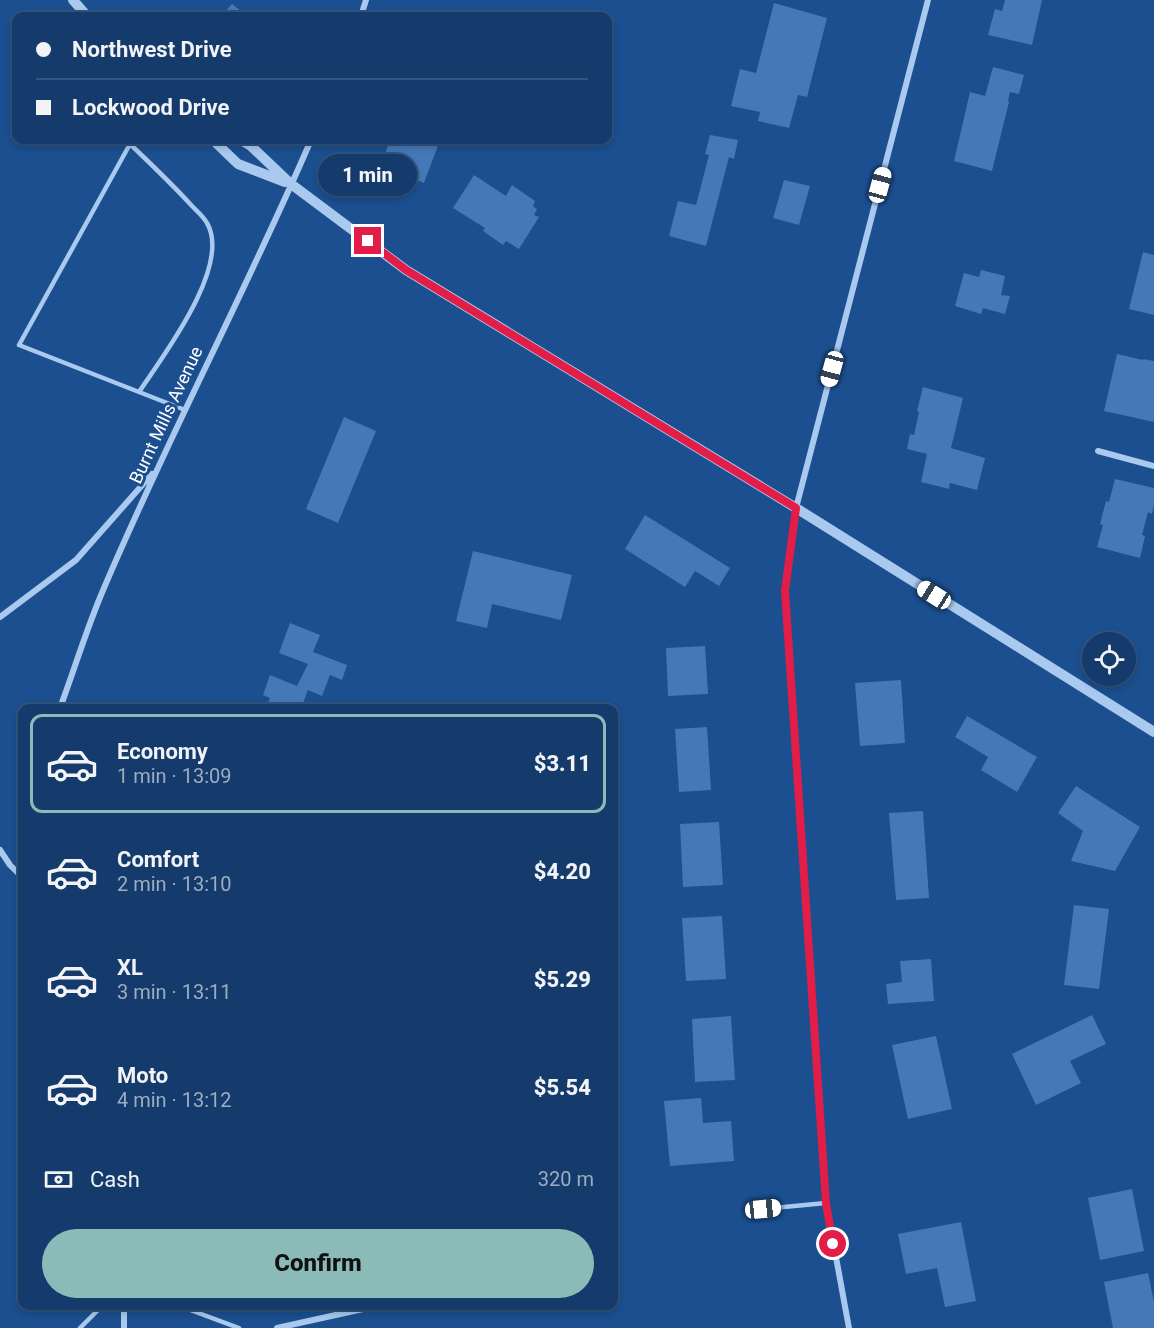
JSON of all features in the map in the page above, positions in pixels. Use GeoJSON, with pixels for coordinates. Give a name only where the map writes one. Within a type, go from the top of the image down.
{"type":"FeatureCollection","features":[{"type":"Feature","properties":{"kind":"street"},"geometry":{"type":"LineString","coordinates":[[73,0],[84,12]]}},
{"type":"Feature","properties":{"kind":"street"},"geometry":{"type":"LineString","coordinates":[[849,1328],[826,1203],[785,591],[796,508],[928,0]]}},
{"type":"Feature","properties":{"kind":"street"},"geometry":{"type":"LineString","coordinates":[[217,144],[238,164],[291,184]]}},
{"type":"Feature","properties":{"kind":"street"},"geometry":{"type":"LineString","coordinates":[[248,144],[291,184],[406,270],[796,508],[1154,732]]}},
{"type":"Feature","properties":{"kind":"street","name":"Burnt Mills Avenue"},"geometry":{"type":"LineString","coordinates":[[61,704],[103,590],[156,469],[309,144]]}},
{"type":"Feature","properties":{"kind":"street"},"geometry":{"type":"LineString","coordinates":[[1098,451],[1154,466]]}},
{"type":"Feature","properties":{"kind":"street"},"geometry":{"type":"LineString","coordinates":[[0,617],[76,561],[156,469]]}},
{"type":"Feature","properties":{"kind":"street"},"geometry":{"type":"LineString","coordinates":[[0,850],[18,873]]}},
{"type":"Feature","properties":{"kind":"street"},"geometry":{"type":"LineString","coordinates":[[124,1310],[124,1328]]}},
{"type":"Feature","properties":{"kind":"street"},"geometry":{"type":"LineString","coordinates":[[278,1328],[359,1310]]}},
{"type":"Feature","properties":{"kind":"lane"},"geometry":{"type":"LineString","coordinates":[[139,392],[190,315],[209,270],[213,242],[208,223],[172,183],[130,144],[19,345],[184,410]]}},
{"type":"Feature","properties":{"kind":"lane"},"geometry":{"type":"LineString","coordinates":[[763,1209],[826,1203]]}},
{"type":"Feature","properties":{"kind":"lane"},"geometry":{"type":"LineString","coordinates":[[80,1328],[98,1310]]}},
{"type":"Feature","properties":{"kind":"lane"},"geometry":{"type":"LineString","coordinates":[[190,1310],[239,1328]]}},
{"type":"Feature","properties":{"kind":"building"},"geometry":{"type":"Polygon","coordinates":[[[1005,0],[1042,0],[1032,45],[988,35],[995,9],[1002,11],[1005,0]]]}},
{"type":"Feature","properties":{"kind":"building"},"geometry":{"type":"Polygon","coordinates":[[[774,3],[827,18],[807,97],[798,95],[789,128],[758,121],[760,112],[731,106],[740,69],[756,73],[774,3]]]}},
{"type":"Feature","properties":{"kind":"building"},"geometry":{"type":"Polygon","coordinates":[[[232,4],[242,12],[225,12],[232,4]]]}},
{"type":"Feature","properties":{"kind":"building"},"geometry":{"type":"Polygon","coordinates":[[[993,67],[1024,75],[1019,94],[1010,92],[992,171],[954,161],[970,92],[985,96],[993,67]]]}},
{"type":"Feature","properties":{"kind":"building"},"geometry":{"type":"Polygon","coordinates":[[[710,135],[738,140],[734,159],[729,157],[706,246],[669,236],[678,201],[696,205],[709,155],[705,154],[710,135]]]}},
{"type":"Feature","properties":{"kind":"building"},"geometry":{"type":"Polygon","coordinates":[[[389,144],[439,144],[424,183],[392,170],[397,159],[385,154],[389,144]]]}},
{"type":"Feature","properties":{"kind":"building"},"geometry":{"type":"Polygon","coordinates":[[[474,175],[506,196],[512,185],[535,201],[533,206],[537,209],[534,215],[539,217],[519,249],[506,241],[503,245],[483,231],[485,228],[453,208],[474,175]]]}},
{"type":"Feature","properties":{"kind":"building"},"geometry":{"type":"Polygon","coordinates":[[[784,180],[810,186],[799,225],[773,218],[784,180]]]}},
{"type":"Feature","properties":{"kind":"building"},"geometry":{"type":"Polygon","coordinates":[[[1143,252],[1154,255],[1154,315],[1129,309],[1143,252]]]}},
{"type":"Feature","properties":{"kind":"building"},"geometry":{"type":"Polygon","coordinates":[[[981,270],[1005,276],[1001,295],[1010,296],[1005,314],[983,308],[981,314],[955,306],[964,273],[979,277],[981,270]]]}},
{"type":"Feature","properties":{"kind":"building"},"geometry":{"type":"Polygon","coordinates":[[[1117,354],[1154,361],[1154,422],[1104,411],[1117,354]]]}},
{"type":"Feature","properties":{"kind":"building"},"geometry":{"type":"Polygon","coordinates":[[[923,387],[963,398],[951,448],[985,458],[977,490],[950,483],[949,489],[921,482],[927,454],[907,449],[910,434],[914,435],[923,387]]]}},
{"type":"Feature","properties":{"kind":"building"},"geometry":{"type":"Polygon","coordinates":[[[344,417],[376,431],[338,523],[306,509],[344,417]]]}},
{"type":"Feature","properties":{"kind":"building"},"geometry":{"type":"Polygon","coordinates":[[[1115,479],[1154,488],[1154,505],[1152,514],[1148,512],[1142,535],[1145,536],[1140,558],[1097,547],[1106,501],[1109,502],[1115,479]]]}},
{"type":"Feature","properties":{"kind":"building"},"geometry":{"type":"Polygon","coordinates":[[[645,515],[730,568],[719,586],[695,571],[685,587],[625,549],[645,515]]]}},
{"type":"Feature","properties":{"kind":"building"},"geometry":{"type":"Polygon","coordinates":[[[473,551],[572,575],[561,620],[492,604],[487,628],[456,621],[473,551]]]}},
{"type":"Feature","properties":{"kind":"building"},"geometry":{"type":"Polygon","coordinates":[[[290,623],[320,635],[313,652],[347,665],[342,680],[330,675],[322,696],[308,690],[303,704],[268,704],[270,698],[263,695],[270,675],[297,686],[308,664],[279,653],[290,623]]]}},
{"type":"Feature","properties":{"kind":"building"},"geometry":{"type":"Polygon","coordinates":[[[705,646],[708,694],[668,696],[666,648],[705,646]]]}},
{"type":"Feature","properties":{"kind":"building"},"geometry":{"type":"Polygon","coordinates":[[[901,680],[905,743],[860,746],[855,683],[901,680]]]}},
{"type":"Feature","properties":{"kind":"building"},"geometry":{"type":"Polygon","coordinates":[[[967,716],[1037,757],[1017,792],[981,770],[988,757],[955,737],[967,716]]]}},
{"type":"Feature","properties":{"kind":"building"},"geometry":{"type":"Polygon","coordinates":[[[707,727],[711,790],[679,792],[675,729],[707,727]]]}},
{"type":"Feature","properties":{"kind":"building"},"geometry":{"type":"Polygon","coordinates":[[[1076,786],[1140,827],[1115,871],[1071,861],[1083,831],[1058,813],[1076,786]]]}},
{"type":"Feature","properties":{"kind":"building"},"geometry":{"type":"Polygon","coordinates":[[[923,811],[929,898],[896,900],[889,813],[923,811]]]}},
{"type":"Feature","properties":{"kind":"building"},"geometry":{"type":"Polygon","coordinates":[[[719,822],[723,885],[683,887],[680,824],[719,822]]]}},
{"type":"Feature","properties":{"kind":"building"},"geometry":{"type":"Polygon","coordinates":[[[1074,905],[1109,909],[1099,989],[1064,985],[1074,905]]]}},
{"type":"Feature","properties":{"kind":"building"},"geometry":{"type":"Polygon","coordinates":[[[722,916],[726,979],[686,981],[682,918],[722,916]]]}},
{"type":"Feature","properties":{"kind":"building"},"geometry":{"type":"Polygon","coordinates":[[[931,959],[934,1001],[888,1004],[886,984],[902,982],[900,961],[931,959]]]}},
{"type":"Feature","properties":{"kind":"building"},"geometry":{"type":"Polygon","coordinates":[[[1092,1015],[1106,1044],[1070,1061],[1081,1083],[1036,1105],[1012,1054],[1092,1015]]]}},
{"type":"Feature","properties":{"kind":"building"},"geometry":{"type":"Polygon","coordinates":[[[731,1016],[735,1080],[695,1082],[692,1019],[731,1016]]]}},
{"type":"Feature","properties":{"kind":"building"},"geometry":{"type":"Polygon","coordinates":[[[936,1036],[952,1109],[908,1119],[892,1045],[936,1036]]]}},
{"type":"Feature","properties":{"kind":"building"},"geometry":{"type":"Polygon","coordinates":[[[701,1098],[703,1123],[731,1121],[734,1161],[670,1166],[664,1101],[701,1098]]]}},
{"type":"Feature","properties":{"kind":"building"},"geometry":{"type":"Polygon","coordinates":[[[1132,1189],[1144,1251],[1100,1260],[1088,1198],[1132,1189]]]}},
{"type":"Feature","properties":{"kind":"building"},"geometry":{"type":"Polygon","coordinates":[[[961,1222],[976,1301],[945,1307],[937,1268],[906,1274],[898,1234],[961,1222]]]}},
{"type":"Feature","properties":{"kind":"building"},"geometry":{"type":"Polygon","coordinates":[[[1148,1273],[1154,1302],[1154,1328],[1113,1328],[1104,1282],[1148,1273]]]}},
{"type":"Feature","properties":{"kind":"route"},"geometry":{"type":"LineString","coordinates":[[368,241],[406,270],[796,508],[785,591],[826,1203],[833,1244]]}}]}
